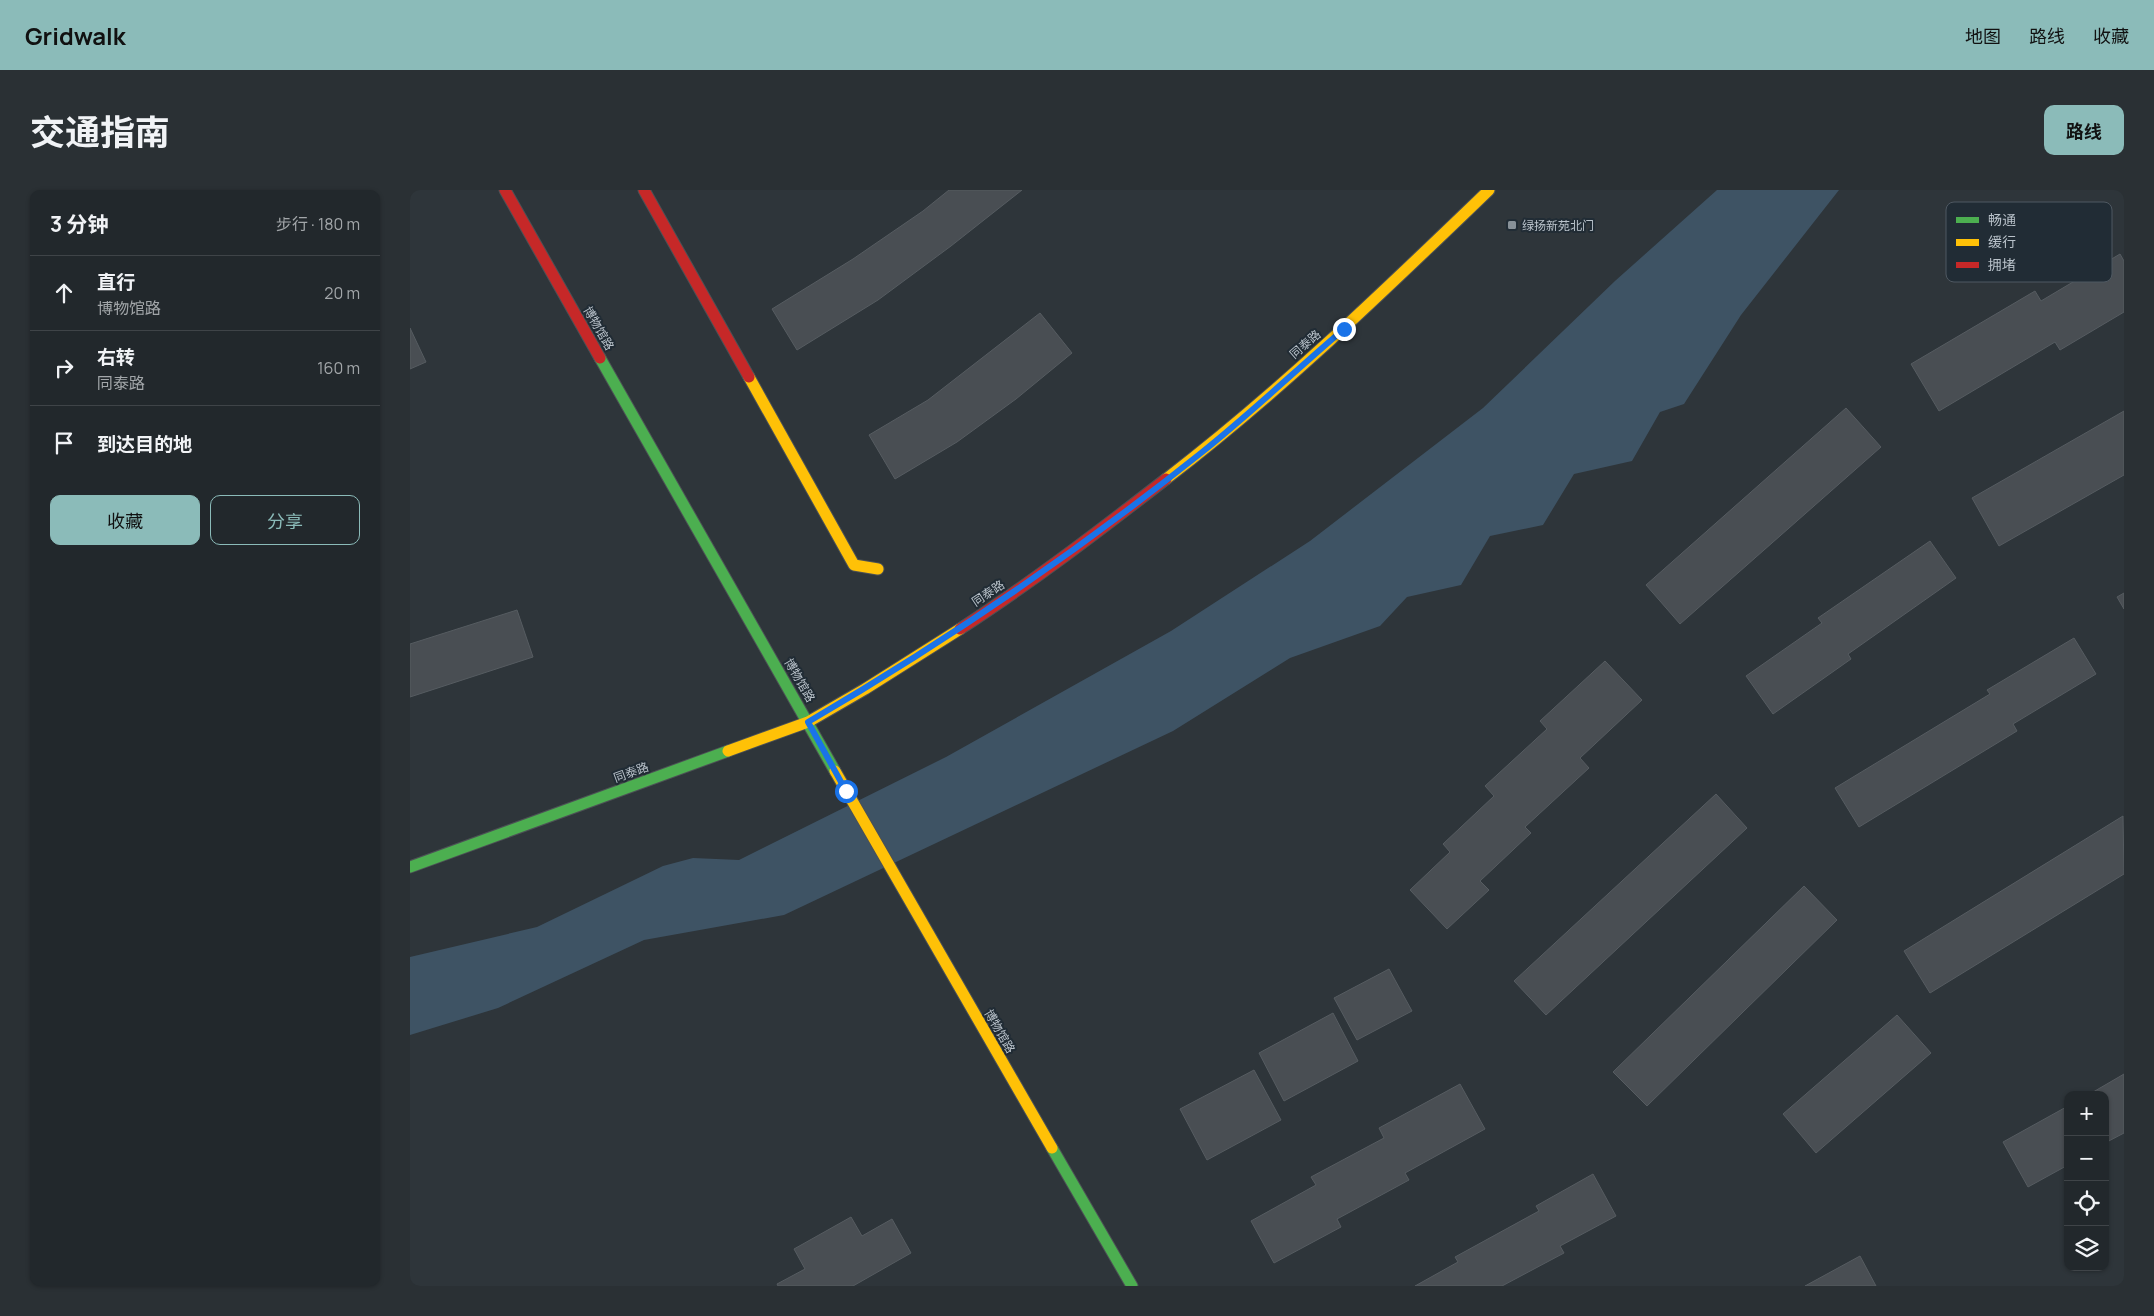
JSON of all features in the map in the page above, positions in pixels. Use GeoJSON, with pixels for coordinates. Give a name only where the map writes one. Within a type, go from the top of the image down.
{"type":"FeatureCollection","features":[{"type":"Feature","properties":{"kind":"street","name":"博物馆路"},"geometry":{"type":"LineString","coordinates":[[505,190],[902,890],[1132,1286]]}},
{"type":"Feature","properties":{"kind":"street"},"geometry":{"type":"LineString","coordinates":[[644,190],[854,565],[878,569]]}},
{"type":"Feature","properties":{"kind":"street","name":"同泰路"},"geometry":{"type":"LineString","coordinates":[[410,867],[808,722],[865,689],[998,604],[1105,527],[1202,452],[1344,329],[1489,190]]}},
{"type":"Feature","properties":{"kind":"water"},"geometry":{"type":"Polygon","coordinates":[[[1717,190],[1839,190],[1741,315],[1684,404],[1660,412],[1632,461],[1574,474],[1543,525],[1490,536],[1461,585],[1407,597],[1380,626],[1290,658],[1173,731],[784,915],[644,940],[498,1008],[410,1035],[410,957],[537,927],[663,866],[693,858],[739,860],[946,757],[1171,631],[1310,541],[1483,408],[1615,281],[1717,190]]]}},
{"type":"Feature","properties":{"kind":"building"},"geometry":{"type":"Polygon","coordinates":[[[949,190],[1022,190],[878,300],[797,350],[772,309],[853,259],[923,211],[949,190]]]}},
{"type":"Feature","properties":{"kind":"building"},"geometry":{"type":"Polygon","coordinates":[[[2120,254],[2124,261],[2124,312],[2060,350],[2055,342],[1939,411],[1911,364],[2035,291],[2041,301],[2073,282],[2112,282],[2112,259],[2120,254]]]}},
{"type":"Feature","properties":{"kind":"building"},"geometry":{"type":"Polygon","coordinates":[[[1040,313],[1072,353],[1016,399],[957,442],[895,479],[869,435],[928,400],[1040,313]]]}},
{"type":"Feature","properties":{"kind":"building"},"geometry":{"type":"Polygon","coordinates":[[[410,328],[426,362],[410,369],[410,328]]]}},
{"type":"Feature","properties":{"kind":"building"},"geometry":{"type":"Polygon","coordinates":[[[1846,408],[1881,447],[1680,624],[1646,585],[1846,408]]]}},
{"type":"Feature","properties":{"kind":"building"},"geometry":{"type":"Polygon","coordinates":[[[2124,411],[2124,475],[1999,546],[1972,498],[2124,411]]]}},
{"type":"Feature","properties":{"kind":"building"},"geometry":{"type":"Polygon","coordinates":[[[1930,541],[1956,578],[1848,654],[1851,659],[1773,714],[1746,676],[1822,623],[1818,618],[1930,541]]]}},
{"type":"Feature","properties":{"kind":"building"},"geometry":{"type":"Polygon","coordinates":[[[2124,593],[2124,609],[2117,597],[2124,593]]]}},
{"type":"Feature","properties":{"kind":"building"},"geometry":{"type":"Polygon","coordinates":[[[517,610],[533,657],[410,697],[410,644],[517,610]]]}},
{"type":"Feature","properties":{"kind":"building"},"geometry":{"type":"Polygon","coordinates":[[[2074,638],[2096,674],[2013,724],[2017,731],[1859,827],[1835,788],[1990,694],[1987,690],[2074,638]]]}},
{"type":"Feature","properties":{"kind":"building"},"geometry":{"type":"Polygon","coordinates":[[[1605,661],[1642,700],[1580,758],[1589,768],[1525,827],[1531,833],[1480,881],[1489,890],[1447,929],[1410,890],[1450,852],[1443,844],[1494,796],[1485,786],[1547,729],[1540,721],[1605,661]]]}},
{"type":"Feature","properties":{"kind":"building"},"geometry":{"type":"Polygon","coordinates":[[[1716,794],[1747,828],[1546,1015],[1514,981],[1716,794]]]}},
{"type":"Feature","properties":{"kind":"building"},"geometry":{"type":"Polygon","coordinates":[[[2123,816],[2124,874],[1930,993],[1904,951],[2123,816]]]}},
{"type":"Feature","properties":{"kind":"building"},"geometry":{"type":"Polygon","coordinates":[[[1804,886],[1837,920],[1647,1106],[1613,1072],[1804,886]]]}},
{"type":"Feature","properties":{"kind":"building"},"geometry":{"type":"Polygon","coordinates":[[[1389,969],[1412,1011],[1357,1040],[1334,998],[1389,969]]]}},
{"type":"Feature","properties":{"kind":"building"},"geometry":{"type":"Polygon","coordinates":[[[1333,1013],[1358,1061],[1284,1101],[1259,1053],[1333,1013]]]}},
{"type":"Feature","properties":{"kind":"building"},"geometry":{"type":"Polygon","coordinates":[[[1897,1015],[1931,1053],[1816,1153],[1783,1114],[1897,1015]]]}},
{"type":"Feature","properties":{"kind":"building"},"geometry":{"type":"Polygon","coordinates":[[[1254,1070],[1281,1120],[1207,1160],[1180,1109],[1254,1070]]]}},
{"type":"Feature","properties":{"kind":"building"},"geometry":{"type":"Polygon","coordinates":[[[2124,1074],[2124,1133],[2109,1141],[2109,1091],[2095,1091],[2124,1074]]]}},
{"type":"Feature","properties":{"kind":"building"},"geometry":{"type":"Polygon","coordinates":[[[1460,1084],[1485,1129],[1405,1173],[1409,1180],[1337,1219],[1341,1227],[1274,1263],[1251,1221],[1316,1185],[1311,1177],[1384,1138],[1379,1128],[1460,1084]]]}},
{"type":"Feature","properties":{"kind":"building"},"geometry":{"type":"Polygon","coordinates":[[[2064,1108],[2064,1167],[2028,1187],[2003,1142],[2064,1108]]]}},
{"type":"Feature","properties":{"kind":"building"},"geometry":{"type":"Polygon","coordinates":[[[1593,1174],[1616,1216],[1560,1246],[1564,1253],[1502,1286],[1415,1286],[1458,1262],[1455,1257],[1539,1211],[1536,1206],[1593,1174]]]}},
{"type":"Feature","properties":{"kind":"building"},"geometry":{"type":"Polygon","coordinates":[[[851,1217],[862,1236],[892,1219],[911,1253],[853,1286],[778,1286],[777,1284],[805,1269],[794,1249],[851,1217]]]}},
{"type":"Feature","properties":{"kind":"building"},"geometry":{"type":"Polygon","coordinates":[[[1860,1256],[1876,1286],[1805,1286],[1860,1256]]]}},
{"type":"Feature","properties":{"kind":"traffic: fast"},"geometry":{"type":"LineString","coordinates":[[600,358],[835,771]]}},
{"type":"Feature","properties":{"kind":"traffic: fast"},"geometry":{"type":"LineString","coordinates":[[410,867],[728,751]]}},
{"type":"Feature","properties":{"kind":"traffic: fast"},"geometry":{"type":"LineString","coordinates":[[1052,1148],[1132,1286]]}},
{"type":"Feature","properties":{"kind":"traffic: slow"},"geometry":{"type":"LineString","coordinates":[[1166,479],[1250,411],[1332,339],[1489,190]]}},
{"type":"Feature","properties":{"kind":"traffic: slow"},"geometry":{"type":"LineString","coordinates":[[749,377],[854,565],[878,569]]}},
{"type":"Feature","properties":{"kind":"traffic: slow"},"geometry":{"type":"LineString","coordinates":[[728,751],[808,722],[865,689],[960,629]]}},
{"type":"Feature","properties":{"kind":"traffic: slow"},"geometry":{"type":"LineString","coordinates":[[835,771],[1052,1148]]}},
{"type":"Feature","properties":{"kind":"traffic: jam"},"geometry":{"type":"LineString","coordinates":[[505,190],[600,358]]}},
{"type":"Feature","properties":{"kind":"traffic: jam"},"geometry":{"type":"LineString","coordinates":[[644,190],[749,377]]}},
{"type":"Feature","properties":{"kind":"traffic: jam"},"geometry":{"type":"LineString","coordinates":[[960,629],[1039,575],[1166,479]]}},
{"type":"Feature","properties":{"kind":"place","name":"绿扬新苑北门"},"geometry":{"type":"Point","coordinates":[1512,225]}},
{"type":"Feature","properties":{"kind":"route"},"geometry":{"type":"LineString","coordinates":[[846,791],[808,722],[865,689],[998,604],[1105,527],[1202,452],[1344,329]]}}]}
